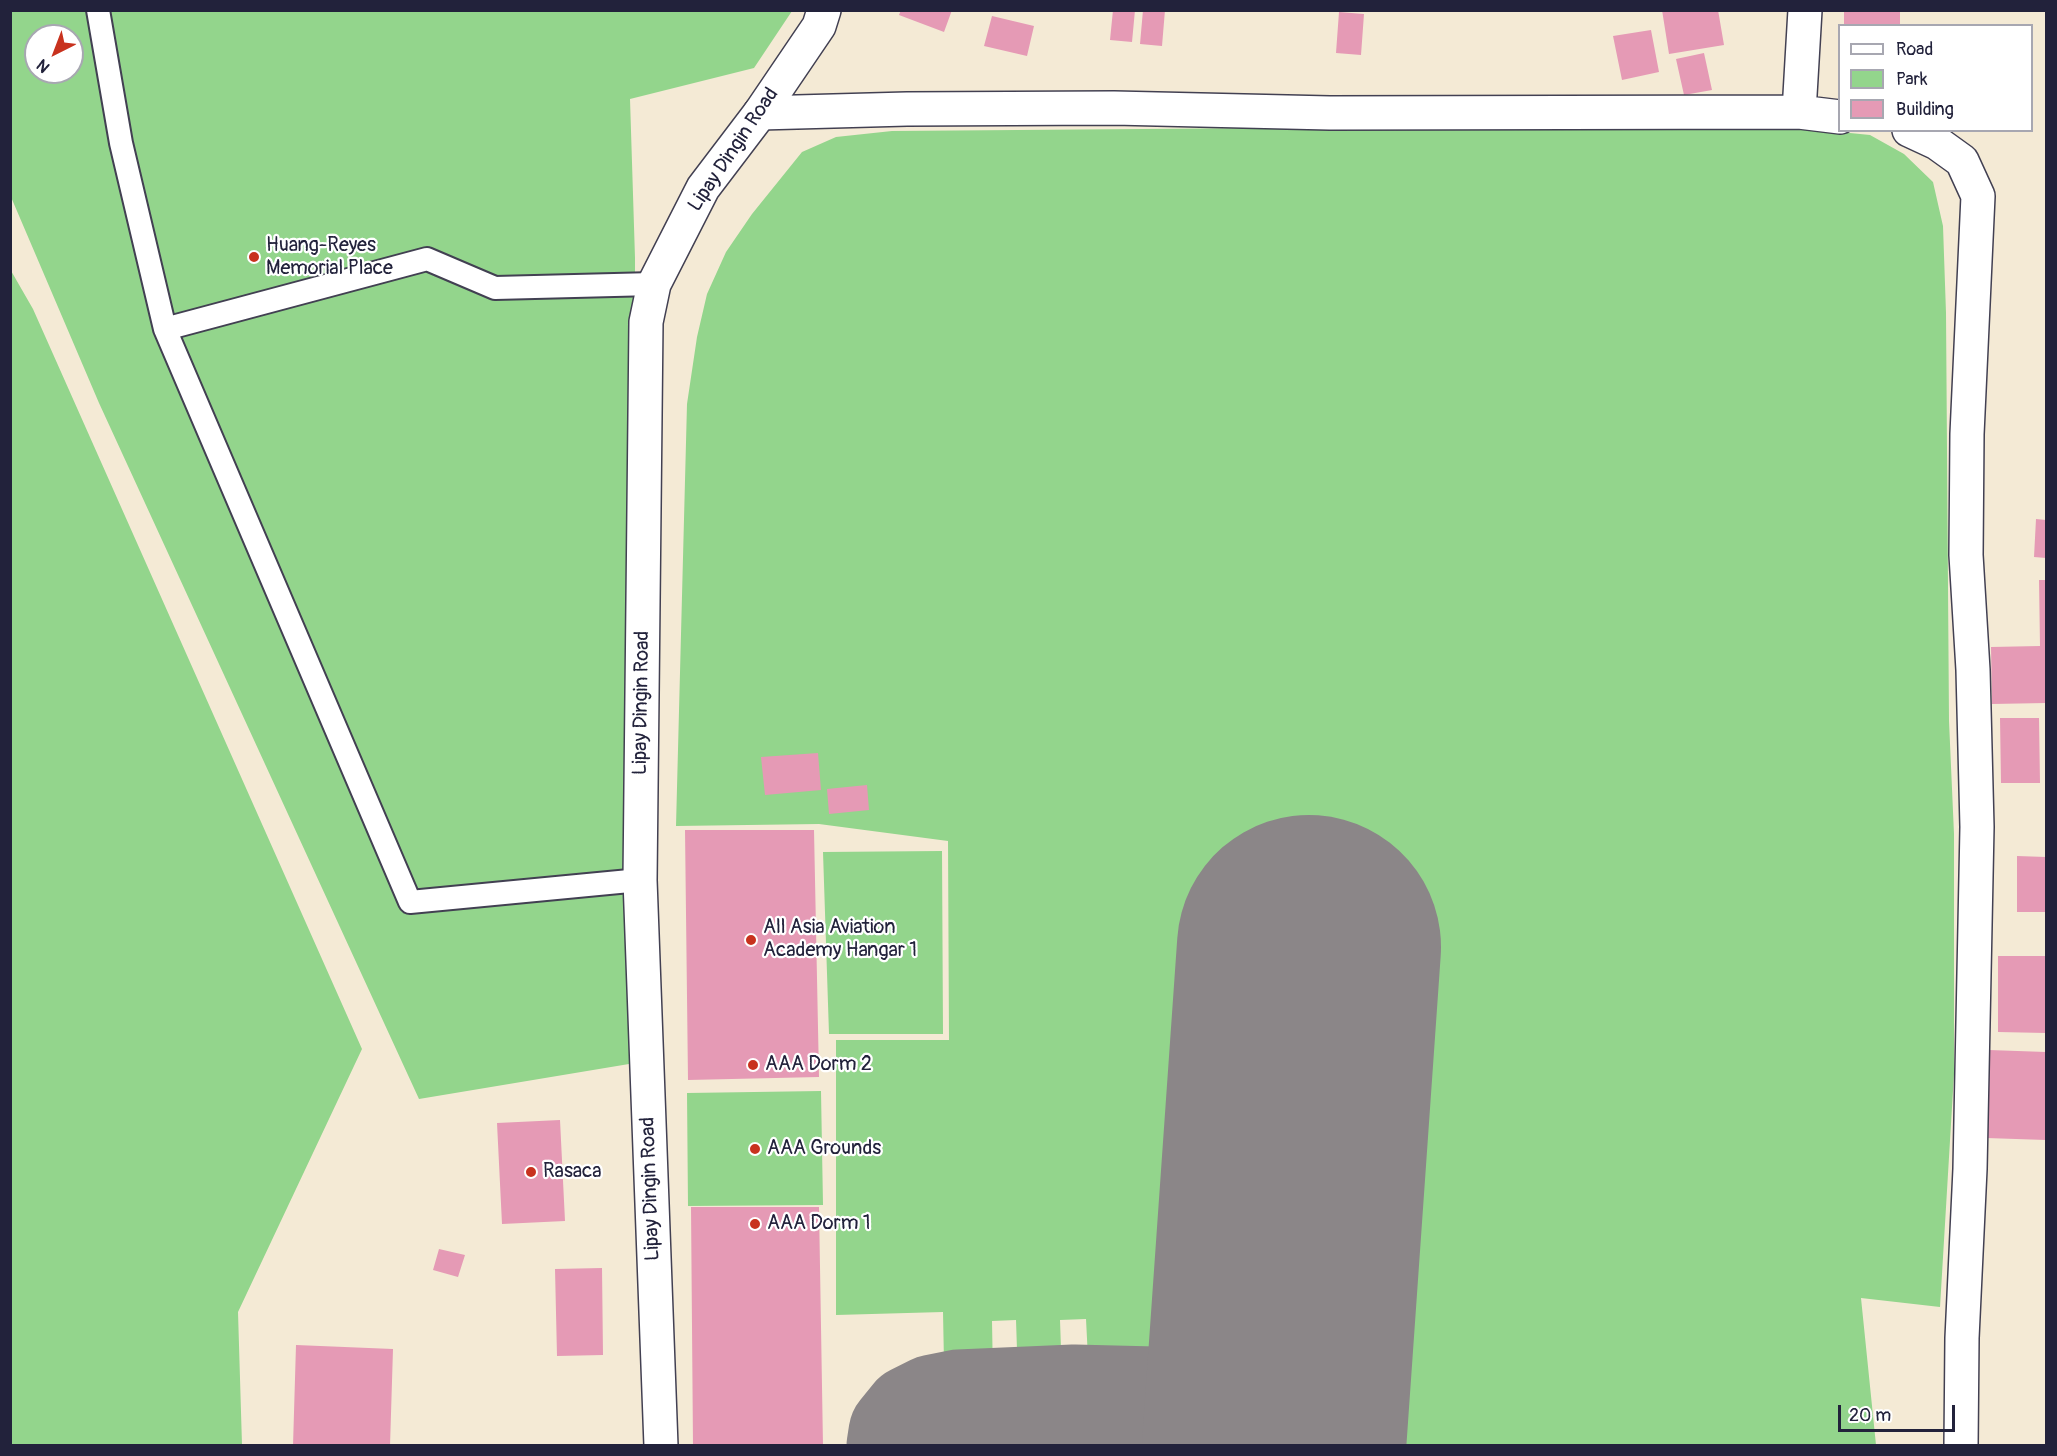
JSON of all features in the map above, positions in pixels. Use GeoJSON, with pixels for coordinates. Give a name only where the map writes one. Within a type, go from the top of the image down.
{"type":"FeatureCollection","features":[{"type":"Feature","properties":{"kind":"street","name":"Lipay Dingin Road"},"geometry":{"type":"LineString","coordinates":[[661,1446],[640,880],[646,322],[654,284],[703,188],[760,113],[819,26],[824,10]]}},
{"type":"Feature","properties":{"kind":"street"},"geometry":{"type":"LineString","coordinates":[[1798,112],[1805,10]]}},
{"type":"Feature","properties":{"kind":"street"},"geometry":{"type":"LineString","coordinates":[[760,113],[907,109],[1114,108],[1330,113],[1798,112],[1838,117]]}},
{"type":"Feature","properties":{"kind":"street"},"geometry":{"type":"LineString","coordinates":[[1913,132],[1937,143],[1962,161],[1978,196],[1967,434],[1966,544],[1973,670],[1977,838],[1970,1168],[1962,1338],[1961,1446]]}},
{"type":"Feature","properties":{"kind":"lane"},"geometry":{"type":"LineString","coordinates":[[98,10],[121,143],[165,329],[410,902],[640,880]]}},
{"type":"Feature","properties":{"kind":"lane"},"geometry":{"type":"LineString","coordinates":[[165,329],[427,259],[495,288],[654,284]]}},
{"type":"Feature","properties":{"kind":"green space"},"geometry":{"type":"Polygon","coordinates":[[[10,11],[792,11],[754,68],[630,99],[635,258],[635,1063],[419,1099],[99,403],[11,197],[10,11]]]}},
{"type":"Feature","properties":{"kind":"green space"},"geometry":{"type":"Polygon","coordinates":[[[1393,127],[1810,129],[1870,135],[1904,154],[1933,182],[1943,226],[1946,313],[1949,721],[1954,834],[1954,1074],[1940,1307],[1861,1298],[1876,1445],[1356,1445],[1381,952],[1236,944],[1221,1380],[1089,1378],[1086,1319],[1060,1320],[1062,1378],[1018,1380],[1016,1320],[992,1321],[993,1378],[963,1379],[951,1373],[944,1363],[943,1312],[836,1315],[836,1040],[949,1040],[948,841],[819,824],[676,826],[687,404],[697,337],[707,294],[726,252],[752,214],[802,152],[836,137],[892,131],[1393,127]]]}},
{"type":"Feature","properties":{"kind":"green space"},"geometry":{"type":"Polygon","coordinates":[[[10,269],[33,309],[362,1049],[238,1312],[242,1445],[11,1445],[10,269]]]}},
{"type":"Feature","properties":{"kind":"green space"},"geometry":{"type":"Polygon","coordinates":[[[942,851],[943,1034],[829,1034],[823,852],[942,851]]]}},
{"type":"Feature","properties":{"kind":"green space","name":"AAA Grounds"},"geometry":{"type":"Polygon","coordinates":[[[821,1091],[823,1205],[688,1206],[687,1093],[821,1091]]]}},
{"type":"Feature","properties":{"kind":"green space"},"geometry":{"type":"Polygon","coordinates":[[[1091,1422],[1220,1423],[1219,1445],[1092,1445],[1091,1422]]]}},
{"type":"Feature","properties":{"kind":"green space"},"geometry":{"type":"Polygon","coordinates":[[[1019,1423],[1061,1423],[1062,1445],[1020,1445],[1019,1423]]]}},
{"type":"Feature","properties":{"kind":"green space"},"geometry":{"type":"Polygon","coordinates":[[[959,1425],[993,1425],[994,1445],[948,1445],[952,1429],[959,1425]]]}},
{"type":"Feature","properties":{"kind":"building"},"geometry":{"type":"Polygon","coordinates":[[[901,10],[952,10],[944,32],[899,15],[901,10]]]}},
{"type":"Feature","properties":{"kind":"building"},"geometry":{"type":"Polygon","coordinates":[[[1113,10],[1135,10],[1132,42],[1110,40],[1113,10]]]}},
{"type":"Feature","properties":{"kind":"building"},"geometry":{"type":"Polygon","coordinates":[[[1143,10],[1165,10],[1162,46],[1140,44],[1143,10]]]}},
{"type":"Feature","properties":{"kind":"building"},"geometry":{"type":"Polygon","coordinates":[[[1662,10],[1718,10],[1724,45],[1669,54],[1662,10]]]}},
{"type":"Feature","properties":{"kind":"building"},"geometry":{"type":"Polygon","coordinates":[[[1844,10],[1900,10],[1900,24],[1844,24],[1844,10]]]}},
{"type":"Feature","properties":{"kind":"building"},"geometry":{"type":"Polygon","coordinates":[[[1339,12],[1364,14],[1361,55],[1336,53],[1339,12]]]}},
{"type":"Feature","properties":{"kind":"building"},"geometry":{"type":"Polygon","coordinates":[[[992,16],[1034,26],[1027,56],[984,46],[992,16]]]}},
{"type":"Feature","properties":{"kind":"building"},"geometry":{"type":"Polygon","coordinates":[[[1651,30],[1659,72],[1622,80],[1613,36],[1651,30]]]}},
{"type":"Feature","properties":{"kind":"building"},"geometry":{"type":"Polygon","coordinates":[[[1704,53],[1712,90],[1684,95],[1676,59],[1704,53]]]}},
{"type":"Feature","properties":{"kind":"building"},"geometry":{"type":"Polygon","coordinates":[[[2036,519],[2046,520],[2046,558],[2034,557],[2036,519]]]}},
{"type":"Feature","properties":{"kind":"building"},"geometry":{"type":"Polygon","coordinates":[[[2039,580],[2046,580],[2046,703],[1992,704],[1991,647],[2040,646],[2039,580]]]}},
{"type":"Feature","properties":{"kind":"building"},"geometry":{"type":"Polygon","coordinates":[[[2000,718],[2039,718],[2040,783],[2001,783],[2000,718]]]}},
{"type":"Feature","properties":{"kind":"building"},"geometry":{"type":"Polygon","coordinates":[[[818,753],[821,790],[765,795],[761,757],[818,753]]]}},
{"type":"Feature","properties":{"kind":"building"},"geometry":{"type":"Polygon","coordinates":[[[867,785],[869,810],[829,814],[827,789],[867,785]]]}},
{"type":"Feature","properties":{"kind":"building","name":"All Asia Aviation Academy Hangar 1"},"geometry":{"type":"Polygon","coordinates":[[[685,830],[814,830],[819,1077],[688,1080],[685,830]]]}},
{"type":"Feature","properties":{"kind":"building"},"geometry":{"type":"Polygon","coordinates":[[[2017,856],[2046,857],[2046,912],[2017,912],[2017,856]]]}},
{"type":"Feature","properties":{"kind":"building"},"geometry":{"type":"Polygon","coordinates":[[[1998,956],[2046,956],[2046,1033],[1998,1032],[1998,956]]]}},
{"type":"Feature","properties":{"kind":"building"},"geometry":{"type":"Polygon","coordinates":[[[1989,1050],[2046,1052],[2046,1140],[1986,1138],[1989,1050]]]}},
{"type":"Feature","properties":{"kind":"building","name":"Rasaca"},"geometry":{"type":"Polygon","coordinates":[[[560,1120],[565,1221],[502,1224],[497,1123],[560,1120]]]}},
{"type":"Feature","properties":{"kind":"building"},"geometry":{"type":"Polygon","coordinates":[[[691,1207],[819,1207],[823,1446],[693,1446],[691,1207]]]}},
{"type":"Feature","properties":{"kind":"building"},"geometry":{"type":"Polygon","coordinates":[[[439,1249],[465,1255],[458,1277],[433,1270],[439,1249]]]}},
{"type":"Feature","properties":{"kind":"building"},"geometry":{"type":"Polygon","coordinates":[[[602,1268],[603,1355],[557,1356],[555,1269],[602,1268]]]}},
{"type":"Feature","properties":{"kind":"building"},"geometry":{"type":"Polygon","coordinates":[[[296,1345],[393,1349],[390,1446],[293,1446],[296,1345]]]}},
{"type":"Feature","properties":{"kind":"taxiway"},"geometry":{"type":"LineString","coordinates":[[899,1446],[901,1433],[914,1417],[934,1407],[959,1402],[1074,1397],[1276,1402]]}},
{"type":"Feature","properties":{"kind":"runway"},"geometry":{"type":"LineString","coordinates":[[1274,1446],[1309,947]]}},
{"type":"Feature","properties":{"kind":"place","name":"Huang-Reyes Memorial Place"},"geometry":{"type":"Point","coordinates":[254,257]}},
{"type":"Feature","properties":{"kind":"place","name":"All Asia Aviation Academy Hangar 1"},"geometry":{"type":"Point","coordinates":[751,940]}},
{"type":"Feature","properties":{"kind":"place","name":"AAA Dorm 2"},"geometry":{"type":"Point","coordinates":[753,1065]}},
{"type":"Feature","properties":{"kind":"place","name":"AAA Grounds"},"geometry":{"type":"Point","coordinates":[755,1149]}},
{"type":"Feature","properties":{"kind":"place","name":"Rasaca"},"geometry":{"type":"Point","coordinates":[531,1172]}},
{"type":"Feature","properties":{"kind":"place","name":"AAA Dorm 1"},"geometry":{"type":"Point","coordinates":[755,1224]}}]}
